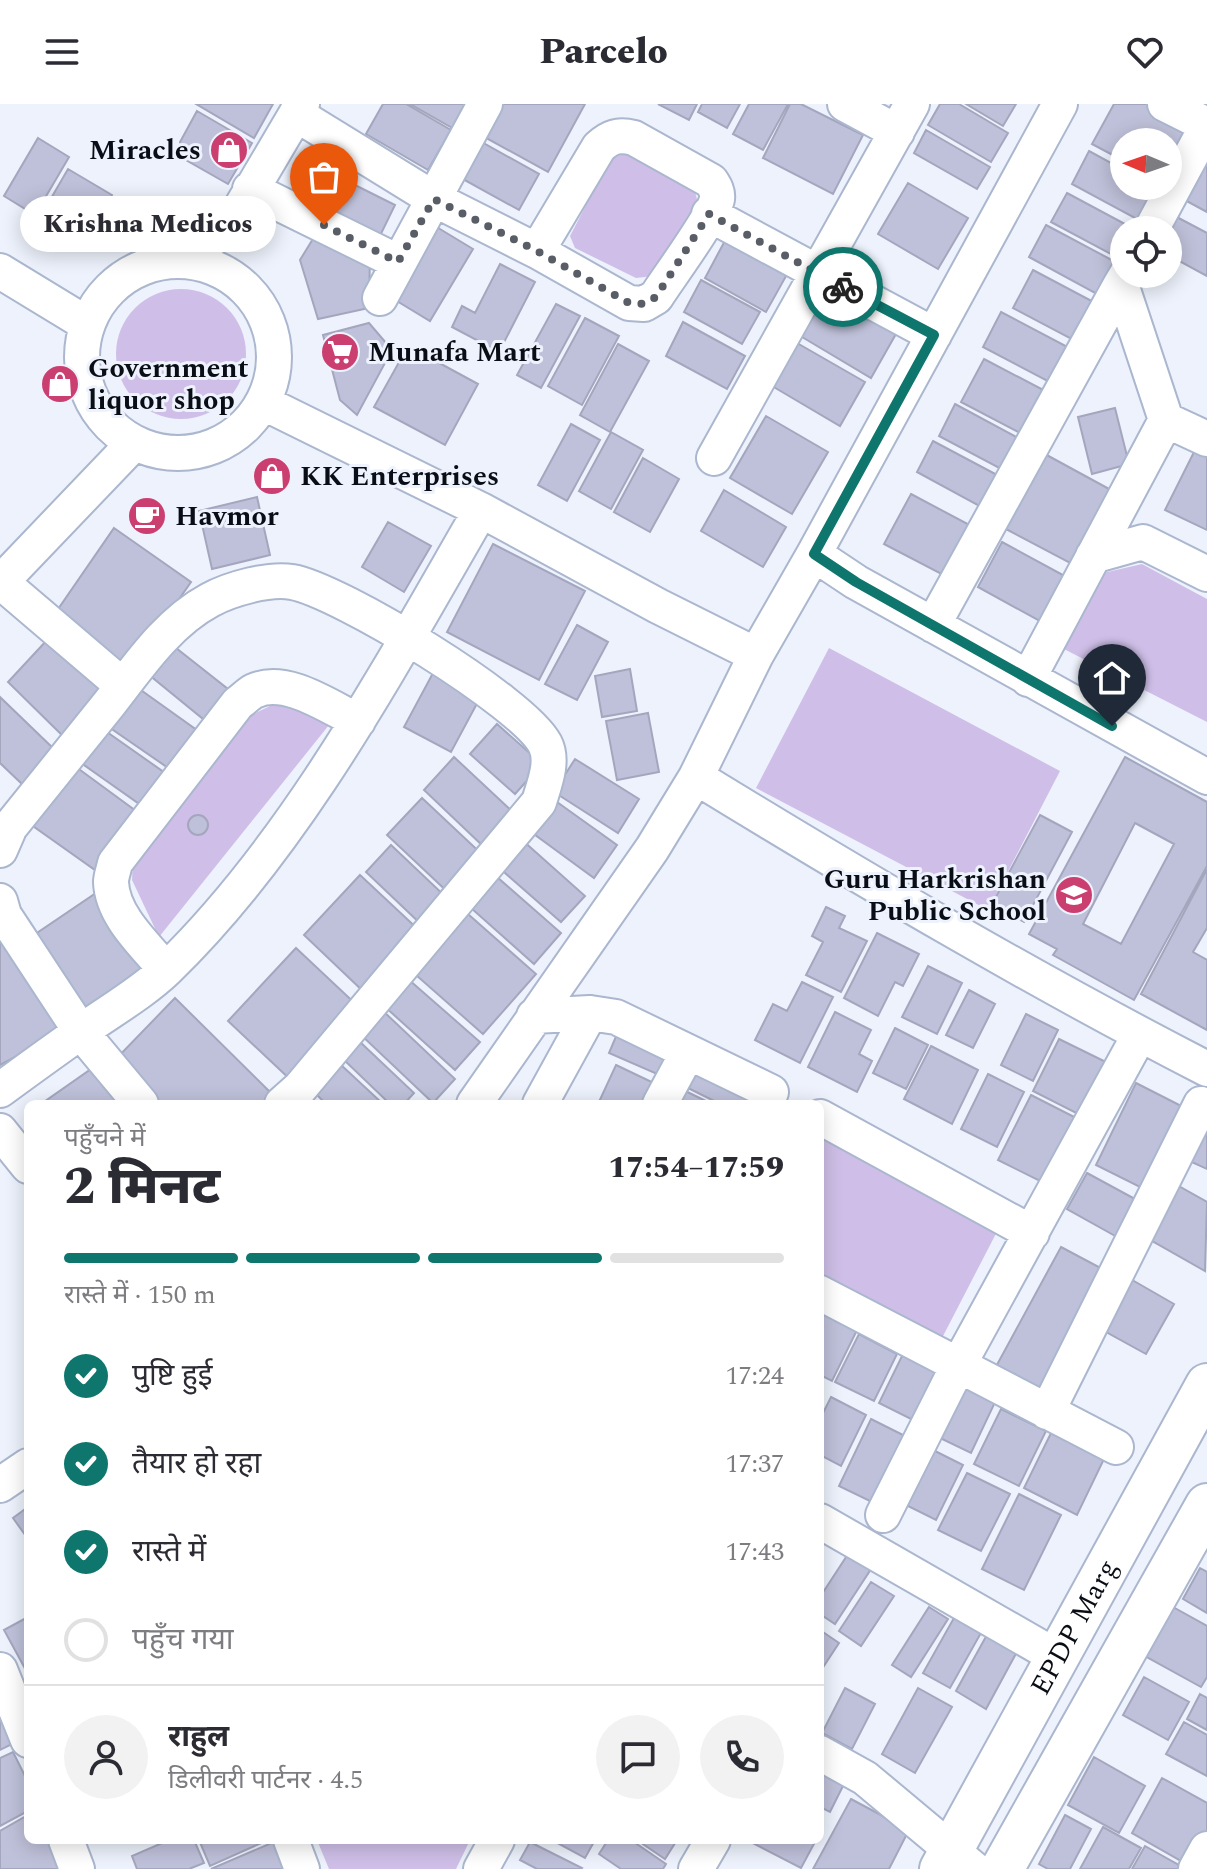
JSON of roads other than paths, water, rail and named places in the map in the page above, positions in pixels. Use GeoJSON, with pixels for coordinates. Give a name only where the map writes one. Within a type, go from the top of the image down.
{"type":"FeatureCollection","features":[{"type":"Feature","properties":{"kind":"main road","name":"EPDP Marg"},"geometry":{"type":"LineString","coordinates":[[956,1863],[1057,1657],[1207,1385]]}},
{"type":"Feature","properties":{"kind":"main road","name":"EPDP Marg"},"geometry":{"type":"LineString","coordinates":[[1002,1869],[1207,1505]]}},
{"type":"Feature","properties":{"kind":"street"},"geometry":{"type":"LineString","coordinates":[[380,298],[485,104]]}},
{"type":"Feature","properties":{"kind":"street"},"geometry":{"type":"LineString","coordinates":[[714,458],[904,118],[845,104]]}},
{"type":"Feature","properties":{"kind":"street"},"geometry":{"type":"LineString","coordinates":[[477,1100],[652,849],[696,777],[756,655],[1060,104]]}},
{"type":"Feature","properties":{"kind":"street"},"geometry":{"type":"LineString","coordinates":[[1159,216],[1207,126],[1165,104]]}},
{"type":"Feature","properties":{"kind":"street"},"geometry":{"type":"LineString","coordinates":[[190,260],[243,203],[299,109],[434,199],[537,251],[629,303],[644,304],[656,297],[717,200],[717,190],[711,181],[634,138],[622,135],[609,138],[599,147],[537,251]]}},
{"type":"Feature","properties":{"kind":"street"},"geometry":{"type":"LineString","coordinates":[[243,203],[398,262]]}},
{"type":"Feature","properties":{"kind":"street"},"geometry":{"type":"LineString","coordinates":[[240,281],[243,203]]}},
{"type":"Feature","properties":{"kind":"street"},"geometry":{"type":"LineString","coordinates":[[709,214],[934,335]]}},
{"type":"Feature","properties":{"kind":"street"},"geometry":{"type":"LineString","coordinates":[[190,260],[216,267],[240,281],[262,306],[273,338],[274,371],[264,403],[245,426],[221,444],[192,453],[162,453],[134,443],[111,427],[95,405],[84,379],[82,351],[87,324],[100,299],[125,276],[156,262],[190,260]]}},
{"type":"Feature","properties":{"kind":"street"},"geometry":{"type":"LineString","coordinates":[[0,271],[87,324]]}},
{"type":"Feature","properties":{"kind":"street"},"geometry":{"type":"LineString","coordinates":[[933,625],[1119,288]]}},
{"type":"Feature","properties":{"kind":"street"},"geometry":{"type":"LineString","coordinates":[[1037,684],[1093,556],[1166,420],[1127,288]]}},
{"type":"Feature","properties":{"kind":"street"},"geometry":{"type":"LineString","coordinates":[[264,403],[481,510],[756,655]]}},
{"type":"Feature","properties":{"kind":"street"},"geometry":{"type":"LineString","coordinates":[[1166,420],[1207,439]]}},
{"type":"Feature","properties":{"kind":"street"},"geometry":{"type":"LineString","coordinates":[[123,686],[0,583],[134,443]]}},
{"type":"Feature","properties":{"kind":"street"},"geometry":{"type":"LineString","coordinates":[[0,1090],[143,989],[203,931],[276,842],[358,721],[481,510]]}},
{"type":"Feature","properties":{"kind":"street"},"geometry":{"type":"LineString","coordinates":[[1093,556],[1143,542],[1207,574]]}},
{"type":"Feature","properties":{"kind":"street"},"geometry":{"type":"LineString","coordinates":[[814,554],[856,582],[1207,777]]}},
{"type":"Feature","properties":{"kind":"street"},"geometry":{"type":"LineString","coordinates":[[0,850],[10,827],[177,623],[210,599],[248,585],[291,582],[336,598],[496,695],[528,722],[547,746],[548,773],[539,802],[300,1088],[286,1100]]}},
{"type":"Feature","properties":{"kind":"street"},"geometry":{"type":"LineString","coordinates":[[166,970],[123,917],[114,898],[111,881],[115,863],[238,703],[262,689],[292,690],[358,721]]}},
{"type":"Feature","properties":{"kind":"street"},"geometry":{"type":"LineString","coordinates":[[696,777],[885,893],[1207,1069]]}},
{"type":"Feature","properties":{"kind":"street"},"geometry":{"type":"LineString","coordinates":[[0,901],[4,915],[81,1032],[138,1100]]}},
{"type":"Feature","properties":{"kind":"street"},"geometry":{"type":"LineString","coordinates":[[534,1016],[590,1013],[616,1017],[777,1100]]}},
{"type":"Feature","properties":{"kind":"street"},"geometry":{"type":"LineString","coordinates":[[542,1100],[590,1013]]}},
{"type":"Feature","properties":{"kind":"street"},"geometry":{"type":"LineString","coordinates":[[883,1515],[958,1366],[1140,1034]]}},
{"type":"Feature","properties":{"kind":"street"},"geometry":{"type":"LineString","coordinates":[[662,1100],[688,1052]]}},
{"type":"Feature","properties":{"kind":"street"},"geometry":{"type":"LineString","coordinates":[[1047,1412],[1201,1104]]}},
{"type":"Feature","properties":{"kind":"street"},"geometry":{"type":"LineString","coordinates":[[824,1119],[1032,1233]]}},
{"type":"Feature","properties":{"kind":"street"},"geometry":{"type":"LineString","coordinates":[[0,1131],[24,1161]]}},
{"type":"Feature","properties":{"kind":"street"},"geometry":{"type":"LineString","coordinates":[[824,1295],[1116,1447]]}},
{"type":"Feature","properties":{"kind":"street"},"geometry":{"type":"LineString","coordinates":[[0,1485],[24,1469]]}},
{"type":"Feature","properties":{"kind":"street"},"geometry":{"type":"LineString","coordinates":[[824,1523],[1057,1657]]}},
{"type":"Feature","properties":{"kind":"street"},"geometry":{"type":"LineString","coordinates":[[0,1670],[24,1721]]}},
{"type":"Feature","properties":{"kind":"street"},"geometry":{"type":"LineString","coordinates":[[824,1755],[865,1778],[956,1863]]}},
{"type":"Feature","properties":{"kind":"street"},"geometry":{"type":"LineString","coordinates":[[68,1844],[77,1869]]}},
{"type":"Feature","properties":{"kind":"street"},"geometry":{"type":"LineString","coordinates":[[293,1844],[302,1869]]}},
{"type":"Feature","properties":{"kind":"street"},"geometry":{"type":"LineString","coordinates":[[481,1869],[495,1844]]}},
{"type":"Feature","properties":{"kind":"street"},"geometry":{"type":"LineString","coordinates":[[696,1869],[711,1844]]}},
{"type":"Feature","properties":{"kind":"street"},"geometry":{"type":"LineString","coordinates":[[1196,1869],[1207,1849]]}},
{"type":"Feature","properties":{"kind":"place","name":"Miracles"},"geometry":{"type":"Point","coordinates":[229,150]}},
{"type":"Feature","properties":{"kind":"place","name":"Krishna Medicos"},"geometry":{"type":"Point","coordinates":[324,225]}},
{"type":"Feature","properties":{"kind":"place","name":"Munafa Mart"},"geometry":{"type":"Point","coordinates":[340,352]}},
{"type":"Feature","properties":{"kind":"place","name":"Government liquor shop"},"geometry":{"type":"Point","coordinates":[60,384]}},
{"type":"Feature","properties":{"kind":"place","name":"KK Enterprises"},"geometry":{"type":"Point","coordinates":[272,476]}},
{"type":"Feature","properties":{"kind":"place","name":"Havmor"},"geometry":{"type":"Point","coordinates":[147,516]}},
{"type":"Feature","properties":{"kind":"place","name":"Guru Harkrishan Public School"},"geometry":{"type":"Point","coordinates":[1074,895]}}]}
